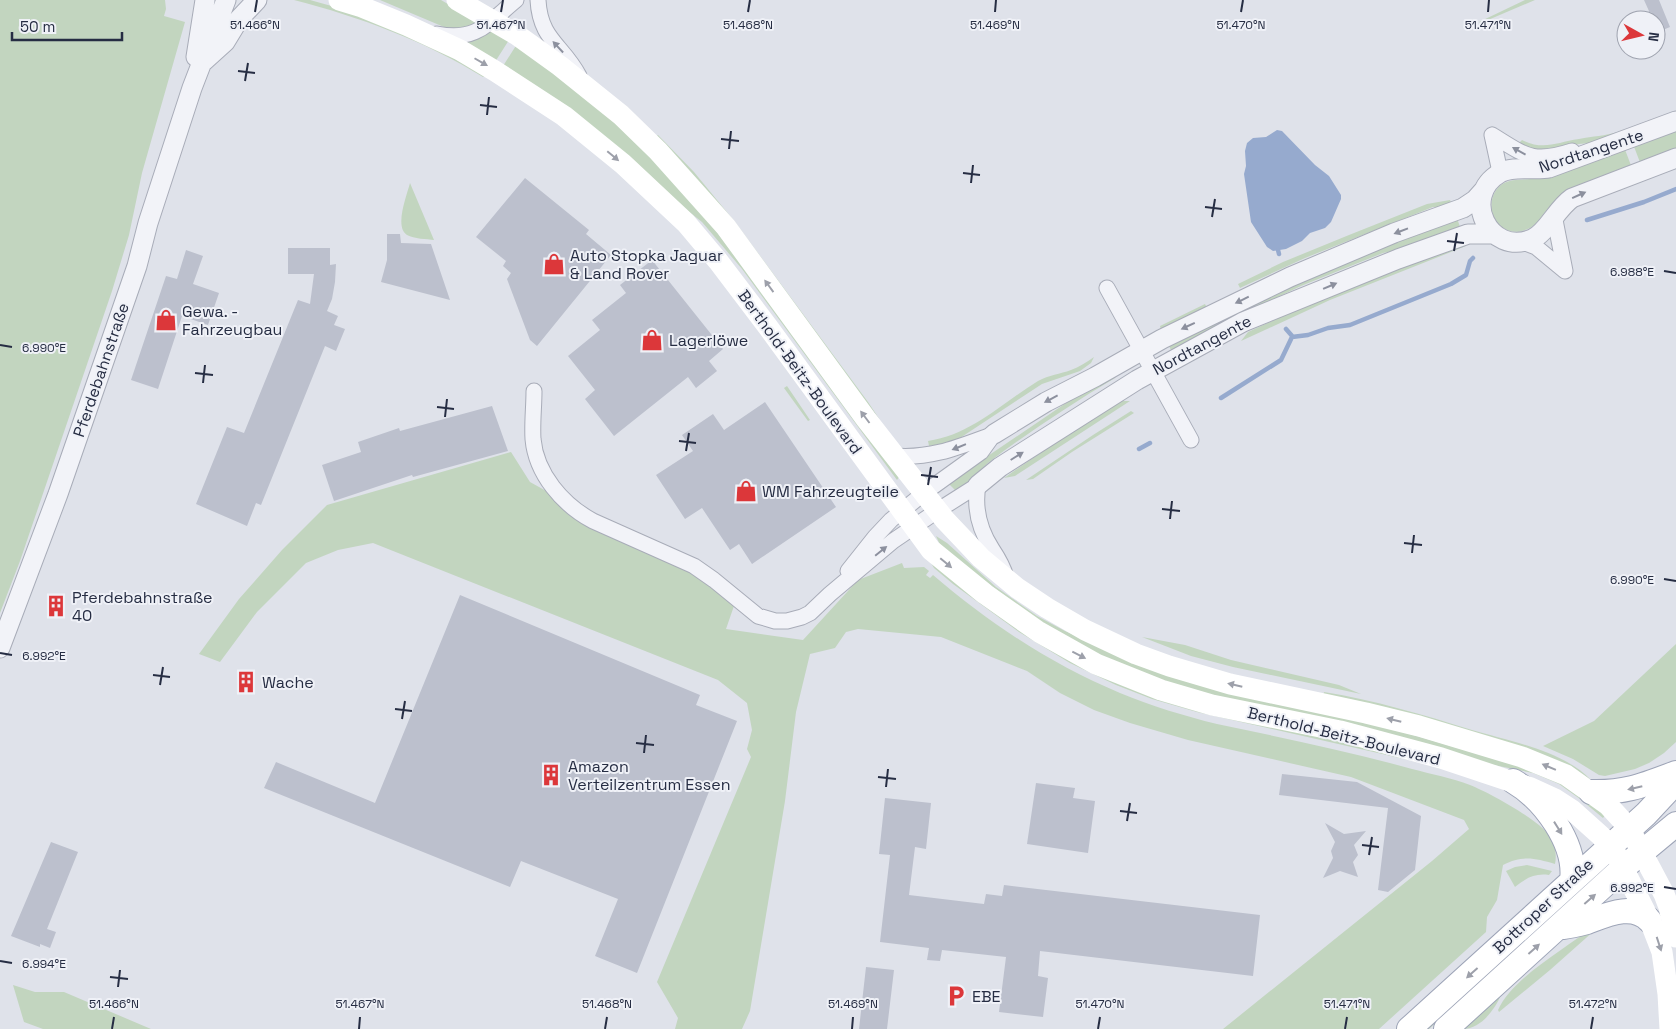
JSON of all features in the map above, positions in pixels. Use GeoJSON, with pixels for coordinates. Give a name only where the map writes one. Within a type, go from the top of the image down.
{"type":"FeatureCollection","features":[{"type":"Feature","properties":{"kind":"main road","name":"Berthold-Beitz-Boulevard"},"geometry":{"type":"LineString","coordinates":[[339,0],[406,25],[472,57],[522,87],[556,111],[623,164],[686,223],[718,261],[931,550],[995,602],[1053,641],[1121,675],[1187,698],[1358,736],[1416,751],[1513,781],[1543,792],[1562,803],[1590,825],[1610,846],[1650,921],[1662,952],[1668,994],[1670,1029]]}},
{"type":"Feature","properties":{"kind":"main road","name":"Berthold-Beitz-Boulevard"},"geometry":{"type":"LineString","coordinates":[[457,0],[534,47],[588,88],[658,151],[704,200],[732,235],[866,419],[937,511],[968,546],[1012,584],[1047,608],[1085,630],[1136,654],[1169,666],[1216,680],[1366,713],[1468,740],[1547,766],[1566,775],[1613,809],[1629,828],[1666,901],[1676,937]]}},
{"type":"Feature","properties":{"kind":"main road"},"geometry":{"type":"LineString","coordinates":[[1591,792],[1607,792],[1633,788],[1676,774]]}},
{"type":"Feature","properties":{"kind":"main road"},"geometry":{"type":"LineString","coordinates":[[1513,781],[1531,794],[1559,827],[1571,855],[1572,881]]}},
{"type":"Feature","properties":{"kind":"main road","name":"Bottroper Straße"},"geometry":{"type":"LineString","coordinates":[[1409,1029],[1646,814],[1676,782]]}},
{"type":"Feature","properties":{"kind":"main road","name":"Bottroper Straße"},"geometry":{"type":"LineString","coordinates":[[1446,1029],[1623,868],[1676,824]]}},
{"type":"Feature","properties":{"kind":"main road"},"geometry":{"type":"LineString","coordinates":[[1557,929],[1583,923],[1609,913],[1624,911],[1642,914],[1650,921]]}},
{"type":"Feature","properties":{"kind":"street","name":"Pferdebahnstraße"},"geometry":{"type":"LineString","coordinates":[[0,648],[58,494],[130,284],[192,88],[226,0]]}},
{"type":"Feature","properties":{"kind":"street","name":"Pferdebahnstraße"},"geometry":{"type":"LineString","coordinates":[[202,63],[221,46],[239,20],[257,0]]}},
{"type":"Feature","properties":{"kind":"street"},"geometry":{"type":"LineString","coordinates":[[492,20],[516,0]]}},
{"type":"Feature","properties":{"kind":"street"},"geometry":{"type":"LineString","coordinates":[[538,0],[539,15],[546,32],[568,58],[588,88]]}},
{"type":"Feature","properties":{"kind":"street","name":"Pferdebahnstraße"},"geometry":{"type":"LineString","coordinates":[[192,88],[201,3]]}},
{"type":"Feature","properties":{"kind":"street","name":"Berthold-Beitz-Boulevard"},"geometry":{"type":"LineString","coordinates":[[406,25],[436,33],[460,36],[476,32],[492,20]]}},
{"type":"Feature","properties":{"kind":"street","name":"Nordtangente"},"geometry":{"type":"LineString","coordinates":[[896,456],[948,451],[994,434],[1046,402],[1095,377],[1142,349],[1290,276],[1394,233],[1463,208],[1475,200],[1500,172],[1549,168],[1676,121]]}},
{"type":"Feature","properties":{"kind":"street"},"geometry":{"type":"LineString","coordinates":[[1500,172],[1492,135],[1518,152],[1531,156],[1554,156],[1584,148],[1600,150]]}},
{"type":"Feature","properties":{"kind":"street"},"geometry":{"type":"LineString","coordinates":[[1523,242],[1539,235],[1566,202],[1578,194],[1676,158]]}},
{"type":"Feature","properties":{"kind":"street"},"geometry":{"type":"LineString","coordinates":[[1483,191],[1481,214],[1485,225],[1492,234]]}},
{"type":"Feature","properties":{"kind":"street"},"geometry":{"type":"LineString","coordinates":[[1523,242],[1536,247],[1565,271],[1554,215]]}},
{"type":"Feature","properties":{"kind":"street","name":"Nordtangente"},"geometry":{"type":"LineString","coordinates":[[937,511],[978,485],[1000,467],[1154,371],[1264,312],[1286,305],[1384,264],[1468,234],[1492,234],[1506,240],[1523,242]]}},
{"type":"Feature","properties":{"kind":"street"},"geometry":{"type":"LineString","coordinates":[[1107,288],[1191,440]]}},
{"type":"Feature","properties":{"kind":"street"},"geometry":{"type":"LineString","coordinates":[[534,392],[533,439],[539,462],[554,489],[578,512],[593,521],[694,566],[747,608],[766,619],[788,621],[802,617],[830,594],[869,543],[907,519],[937,511]]}},
{"type":"Feature","properties":{"kind":"street","name":"Nordtangente"},"geometry":{"type":"LineString","coordinates":[[924,493],[981,452],[994,434]]}},
{"type":"Feature","properties":{"kind":"street"},"geometry":{"type":"LineString","coordinates":[[978,485],[976,498],[978,516],[990,547],[1012,584]]}},
{"type":"Feature","properties":{"kind":"street"},"geometry":{"type":"LineString","coordinates":[[907,519],[924,493]]}},
{"type":"Feature","properties":{"kind":"green space"},"geometry":{"type":"Polygon","coordinates":[[[0,0],[165,0],[166,9],[164,16],[185,22],[142,173],[129,235],[112,291],[20,561],[0,613],[0,0]]]}},
{"type":"Feature","properties":{"kind":"green space"},"geometry":{"type":"Polygon","coordinates":[[[294,0],[310,0],[335,7],[411,35],[486,76],[483,77],[438,52],[392,31],[294,0]]]}},
{"type":"Feature","properties":{"kind":"green space"},"geometry":{"type":"Polygon","coordinates":[[[380,0],[441,0],[477,21],[473,27],[452,29],[380,0]]]}},
{"type":"Feature","properties":{"kind":"green space"},"geometry":{"type":"Polygon","coordinates":[[[1525,0],[1535,0],[1481,23],[1479,22],[1525,0]]]}},
{"type":"Feature","properties":{"kind":"green space"},"geometry":{"type":"Polygon","coordinates":[[[493,30],[509,40],[495,62],[462,41],[478,38],[493,30]]]}},
{"type":"Feature","properties":{"kind":"green space"},"geometry":{"type":"Polygon","coordinates":[[[517,44],[613,118],[696,204],[900,476],[897,480],[742,269],[702,222],[503,66],[517,44]]]}},
{"type":"Feature","properties":{"kind":"green space"},"geometry":{"type":"Polygon","coordinates":[[[1676,128],[1676,151],[1641,165],[1633,144],[1676,128]]]}},
{"type":"Feature","properties":{"kind":"green space"},"geometry":{"type":"Polygon","coordinates":[[[1618,132],[1620,136],[1601,142],[1579,144],[1565,148],[1535,150],[1518,144],[1522,140],[1537,145],[1550,145],[1618,132]]]}},
{"type":"Feature","properties":{"kind":"green space"},"geometry":{"type":"Polygon","coordinates":[[[658,135],[694,172],[735,222],[880,420],[655,137],[658,135]]]}},
{"type":"Feature","properties":{"kind":"green space"},"geometry":{"type":"Polygon","coordinates":[[[1624,147],[1632,168],[1556,202],[1530,228],[1519,232],[1511,231],[1503,228],[1495,219],[1491,207],[1493,195],[1504,183],[1542,177],[1624,147]]]}},
{"type":"Feature","properties":{"kind":"green space"},"geometry":{"type":"Polygon","coordinates":[[[410,183],[434,240],[413,237],[403,231],[402,210],[410,183]]]}},
{"type":"Feature","properties":{"kind":"green space"},"geometry":{"type":"Polygon","coordinates":[[[1450,200],[1452,205],[1433,207],[1305,258],[1240,288],[1238,284],[1283,262],[1427,204],[1450,200]]]}},
{"type":"Feature","properties":{"kind":"green space"},"geometry":{"type":"Polygon","coordinates":[[[1457,218],[1461,230],[1410,247],[1383,253],[1301,286],[1225,322],[1223,318],[1286,288],[1457,218]]]}},
{"type":"Feature","properties":{"kind":"green space"},"geometry":{"type":"Polygon","coordinates":[[[1465,241],[1466,246],[1330,300],[1241,341],[1248,332],[1322,298],[1465,241]]]}},
{"type":"Feature","properties":{"kind":"green space"},"geometry":{"type":"Polygon","coordinates":[[[1205,304],[1207,308],[1161,330],[1160,326],[1205,304]]]}},
{"type":"Feature","properties":{"kind":"green space"},"geometry":{"type":"Polygon","coordinates":[[[1215,321],[1217,326],[1172,352],[1168,344],[1215,321]]]}},
{"type":"Feature","properties":{"kind":"green space"},"geometry":{"type":"Polygon","coordinates":[[[1094,357],[1091,363],[1080,371],[1042,384],[960,438],[947,443],[929,446],[928,441],[944,438],[972,425],[1038,381],[1074,369],[1094,357]]]}},
{"type":"Feature","properties":{"kind":"green space"},"geometry":{"type":"Polygon","coordinates":[[[1118,374],[1115,378],[1008,448],[961,487],[955,490],[948,483],[1069,401],[1118,374]]]}},
{"type":"Feature","properties":{"kind":"green space"},"geometry":{"type":"Polygon","coordinates":[[[787,386],[810,420],[808,421],[784,388],[787,386]]]}},
{"type":"Feature","properties":{"kind":"green space"},"geometry":{"type":"Polygon","coordinates":[[[1121,401],[1130,401],[1015,476],[1004,478],[1081,425],[1121,401]]]}},
{"type":"Feature","properties":{"kind":"green space"},"geometry":{"type":"Polygon","coordinates":[[[1131,411],[1134,413],[1033,479],[1026,480],[1093,435],[1131,411]]]}},
{"type":"Feature","properties":{"kind":"green space"},"geometry":{"type":"Polygon","coordinates":[[[511,452],[530,482],[703,578],[735,603],[726,629],[803,640],[858,580],[902,563],[904,568],[924,567],[929,571],[926,575],[930,578],[933,575],[976,610],[1022,641],[1070,669],[1120,693],[1205,721],[1364,756],[1449,778],[1479,789],[1501,800],[1543,829],[1549,835],[1554,845],[1556,853],[1555,864],[1529,858],[1503,865],[1497,900],[1487,917],[1486,932],[1379,1029],[1223,1029],[1469,829],[1464,820],[1351,777],[1188,740],[1130,723],[1094,710],[1060,693],[1027,671],[941,637],[858,629],[846,632],[835,648],[810,654],[796,712],[785,801],[750,1011],[742,1029],[675,1029],[678,1018],[657,982],[751,757],[747,749],[752,730],[747,703],[718,680],[373,543],[338,550],[306,563],[257,612],[220,662],[199,654],[239,599],[282,550],[327,505],[511,452]]]}},
{"type":"Feature","properties":{"kind":"green space"},"geometry":{"type":"Polygon","coordinates":[[[936,536],[947,543],[996,587],[1037,616],[1065,631],[1131,660],[1354,718],[1545,773],[1606,814],[1603,818],[1559,784],[1533,773],[1474,761],[1228,700],[1141,675],[1050,631],[941,547],[936,536]]]}},
{"type":"Feature","properties":{"kind":"green space"},"geometry":{"type":"Polygon","coordinates":[[[931,563],[1034,638],[1304,732],[1422,763],[1197,712],[1152,699],[1116,685],[1070,663],[1019,632],[953,584],[934,568],[931,563]]]}},
{"type":"Feature","properties":{"kind":"green space"},"geometry":{"type":"Polygon","coordinates":[[[1142,637],[1185,645],[1231,660],[1339,685],[1361,694],[1233,667],[1191,656],[1142,637]]]}},
{"type":"Feature","properties":{"kind":"green space"},"geometry":{"type":"Polygon","coordinates":[[[1676,644],[1676,742],[1664,753],[1649,763],[1635,769],[1605,776],[1599,775],[1573,759],[1543,746],[1594,721],[1676,644]]]}},
{"type":"Feature","properties":{"kind":"green space"},"geometry":{"type":"Polygon","coordinates":[[[1324,692],[1399,708],[1535,748],[1551,754],[1580,770],[1591,780],[1323,696],[1324,692]]]}},
{"type":"Feature","properties":{"kind":"green space"},"geometry":{"type":"Polygon","coordinates":[[[1527,865],[1552,871],[1549,875],[1531,877],[1515,887],[1506,871],[1527,865]]]}},
{"type":"Feature","properties":{"kind":"green space"},"geometry":{"type":"Polygon","coordinates":[[[1591,875],[1593,881],[1429,1029],[1422,1029],[1591,875]]]}},
{"type":"Feature","properties":{"kind":"green space"},"geometry":{"type":"Polygon","coordinates":[[[1593,927],[1595,930],[1499,1012],[1498,1010],[1505,998],[1527,975],[1593,927]]]}},
{"type":"Feature","properties":{"kind":"green space"},"geometry":{"type":"Polygon","coordinates":[[[13,985],[35,992],[64,992],[151,1029],[43,1029],[24,1022],[13,985]]]}},
{"type":"Feature","properties":{"kind":"green space"},"geometry":{"type":"Polygon","coordinates":[[[1501,995],[1491,1012],[1481,1022],[1476,1026],[1463,1029],[1501,995]]]}},
{"type":"Feature","properties":{"kind":"water"},"geometry":{"type":"Polygon","coordinates":[[[1277,130],[1282,131],[1315,165],[1329,176],[1341,195],[1341,199],[1331,222],[1325,228],[1310,233],[1302,241],[1286,249],[1273,251],[1267,247],[1251,222],[1244,174],[1247,143],[1253,138],[1266,137],[1277,130]]]}},
{"type":"Feature","properties":{"kind":"building"},"geometry":{"type":"Polygon","coordinates":[[[1644,0],[1659,0],[1663,10],[1648,10],[1644,0]]]}},
{"type":"Feature","properties":{"kind":"building"},"geometry":{"type":"Polygon","coordinates":[[[1666,17],[1670,27],[1666,29],[1666,17]]]}},
{"type":"Feature","properties":{"kind":"building","name":"Auto Stopka Jaguar & Land Rover"},"geometry":{"type":"Polygon","coordinates":[[[525,178],[589,230],[586,234],[611,255],[537,346],[530,340],[507,279],[511,273],[503,266],[506,261],[476,237],[525,178]]]}},
{"type":"Feature","properties":{"kind":"building"},"geometry":{"type":"Polygon","coordinates":[[[387,234],[400,234],[401,243],[431,244],[450,300],[381,282],[387,260],[387,234]]]}},
{"type":"Feature","properties":{"kind":"building"},"geometry":{"type":"Polygon","coordinates":[[[288,248],[330,248],[330,265],[336,264],[332,299],[327,311],[338,316],[334,325],[345,329],[336,351],[325,346],[261,505],[256,503],[247,526],[196,504],[227,427],[244,433],[298,300],[310,304],[314,274],[288,274],[288,248]]]}},
{"type":"Feature","properties":{"kind":"building","name":"Gewa. - Fahrzeugbau"},"geometry":{"type":"Polygon","coordinates":[[[186,250],[203,256],[193,284],[219,293],[208,325],[182,316],[158,389],[131,380],[166,276],[177,279],[186,250]]]}},
{"type":"Feature","properties":{"kind":"building","name":"Lagerlöwe"},"geometry":{"type":"Polygon","coordinates":[[[652,260],[723,349],[709,361],[717,371],[696,388],[688,377],[614,436],[585,399],[595,390],[568,356],[600,330],[592,320],[626,293],[620,285],[652,260]]]}},
{"type":"Feature","properties":{"kind":"building","name":"WM Fahrzeugteile"},"geometry":{"type":"Polygon","coordinates":[[[765,402],[836,507],[752,564],[739,544],[730,550],[702,508],[685,519],[656,475],[693,451],[682,435],[713,414],[724,430],[765,402]]]}},
{"type":"Feature","properties":{"kind":"building"},"geometry":{"type":"Polygon","coordinates":[[[492,406],[508,451],[413,477],[412,475],[334,501],[322,465],[361,452],[358,442],[399,428],[400,431],[492,406]]]}},
{"type":"Feature","properties":{"kind":"building","name":"Amazon Verteilzentrum Essen"},"geometry":{"type":"Polygon","coordinates":[[[460,595],[700,695],[696,705],[737,721],[637,973],[595,956],[618,899],[521,861],[510,887],[264,788],[276,762],[375,803],[460,595]]]}},
{"type":"Feature","properties":{"kind":"building","name":"Wache"},"geometry":{"type":"Polygon","coordinates":[[[244,672],[255,676],[249,692],[238,687],[244,672]]]}},
{"type":"Feature","properties":{"kind":"building"},"geometry":{"type":"Polygon","coordinates":[[[1282,774],[1357,782],[1421,816],[1415,870],[1388,892],[1378,890],[1388,808],[1279,795],[1282,774]]]}},
{"type":"Feature","properties":{"kind":"building"},"geometry":{"type":"Polygon","coordinates":[[[1036,783],[1075,788],[1073,798],[1095,801],[1088,853],[1027,844],[1036,783]]]}},
{"type":"Feature","properties":{"kind":"building"},"geometry":{"type":"Polygon","coordinates":[[[885,798],[931,803],[926,849],[915,847],[909,895],[984,904],[986,894],[1002,896],[1004,885],[1260,915],[1253,976],[1040,951],[1038,976],[1048,978],[1043,1017],[999,1012],[1006,957],[942,950],[940,961],[927,960],[929,948],[880,942],[890,855],[879,854],[885,798]]]}},
{"type":"Feature","properties":{"kind":"building"},"geometry":{"type":"Polygon","coordinates":[[[1325,823],[1344,834],[1366,831],[1354,845],[1358,855],[1353,862],[1358,877],[1340,871],[1323,878],[1333,858],[1331,851],[1335,842],[1325,823]]]}},
{"type":"Feature","properties":{"kind":"building"},"geometry":{"type":"Polygon","coordinates":[[[51,842],[78,852],[47,929],[56,932],[50,948],[40,944],[40,947],[11,936],[51,842]]]}},
{"type":"Feature","properties":{"kind":"building"},"geometry":{"type":"Polygon","coordinates":[[[866,967],[894,970],[887,1029],[859,1029],[866,967]]]}},
{"type":"Feature","properties":{"kind":"waterway"},"geometry":{"type":"LineString","coordinates":[[1587,220],[1644,202],[1676,189]]}},
{"type":"Feature","properties":{"kind":"waterway"},"geometry":{"type":"LineString","coordinates":[[1278,250],[1279,254]]}},
{"type":"Feature","properties":{"kind":"waterway"},"geometry":{"type":"LineString","coordinates":[[1221,398],[1281,360],[1292,337],[1308,335],[1328,328],[1350,325],[1451,284],[1466,275],[1470,261],[1473,258]]}},
{"type":"Feature","properties":{"kind":"waterway"},"geometry":{"type":"LineString","coordinates":[[1286,329],[1293,337]]}},
{"type":"Feature","properties":{"kind":"waterway"},"geometry":{"type":"LineString","coordinates":[[1139,449],[1150,443]]}},
{"type":"Feature","properties":{"kind":"place","name":"Auto Stopka Jaguar & Land Rover"},"geometry":{"type":"Point","coordinates":[554,264]}},
{"type":"Feature","properties":{"kind":"place","name":"Gewa. - Fahrzeugbau"},"geometry":{"type":"Point","coordinates":[166,320]}},
{"type":"Feature","properties":{"kind":"place","name":"Lagerlöwe"},"geometry":{"type":"Point","coordinates":[652,340]}},
{"type":"Feature","properties":{"kind":"place","name":"WM Fahrzeugteile"},"geometry":{"type":"Point","coordinates":[746,491]}},
{"type":"Feature","properties":{"kind":"place","name":"Pferdebahnstraße 40"},"geometry":{"type":"Point","coordinates":[56,606]}},
{"type":"Feature","properties":{"kind":"place","name":"Wache"},"geometry":{"type":"Point","coordinates":[246,682]}},
{"type":"Feature","properties":{"kind":"place","name":"Amazon Verteilzentrum Essen"},"geometry":{"type":"Point","coordinates":[551,775]}},
{"type":"Feature","properties":{"kind":"place","name":"EBE"},"geometry":{"type":"Point","coordinates":[956,996]}}]}
